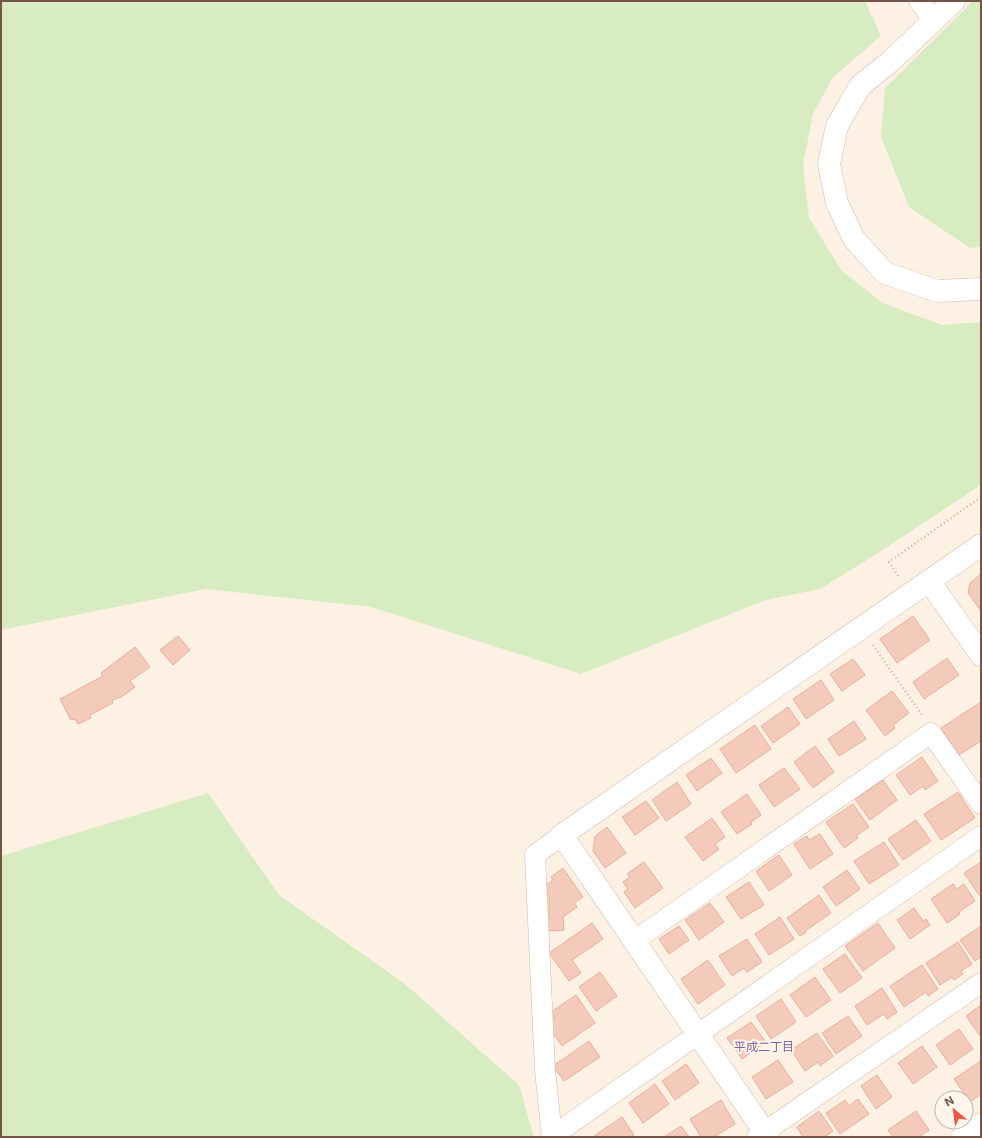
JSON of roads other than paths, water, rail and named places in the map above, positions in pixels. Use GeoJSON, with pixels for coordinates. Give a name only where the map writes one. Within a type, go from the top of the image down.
{"type":"FeatureCollection","features":[{"type":"Feature","properties":{"kind":"street"},"geometry":{"type":"LineString","coordinates":[[919,1],[934,21]]}},
{"type":"Feature","properties":{"kind":"street"},"geometry":{"type":"LineString","coordinates":[[954,1],[891,61],[860,86],[837,126],[829,164],[837,203],[854,239],[885,273],[937,292],[981,290]]}},
{"type":"Feature","properties":{"kind":"street"},"geometry":{"type":"LineString","coordinates":[[981,546],[535,855],[545,1070],[551,1137],[981,836]]}},
{"type":"Feature","properties":{"kind":"street"},"geometry":{"type":"LineString","coordinates":[[929,581],[981,655]]}},
{"type":"Feature","properties":{"kind":"street"},"geometry":{"type":"LineString","coordinates":[[634,940],[931,733],[981,804]]}},
{"type":"Feature","properties":{"kind":"street"},"geometry":{"type":"LineString","coordinates":[[562,835],[698,1034],[763,1135],[981,983]]}},
{"type":"Feature","properties":{"kind":"street"},"geometry":{"type":"LineString","coordinates":[[961,1137],[981,1123]]}},
{"type":"Feature","properties":{"kind":"district","name":"平成二丁目"},"geometry":{"type":"Point","coordinates":[764,1047]}}]}
